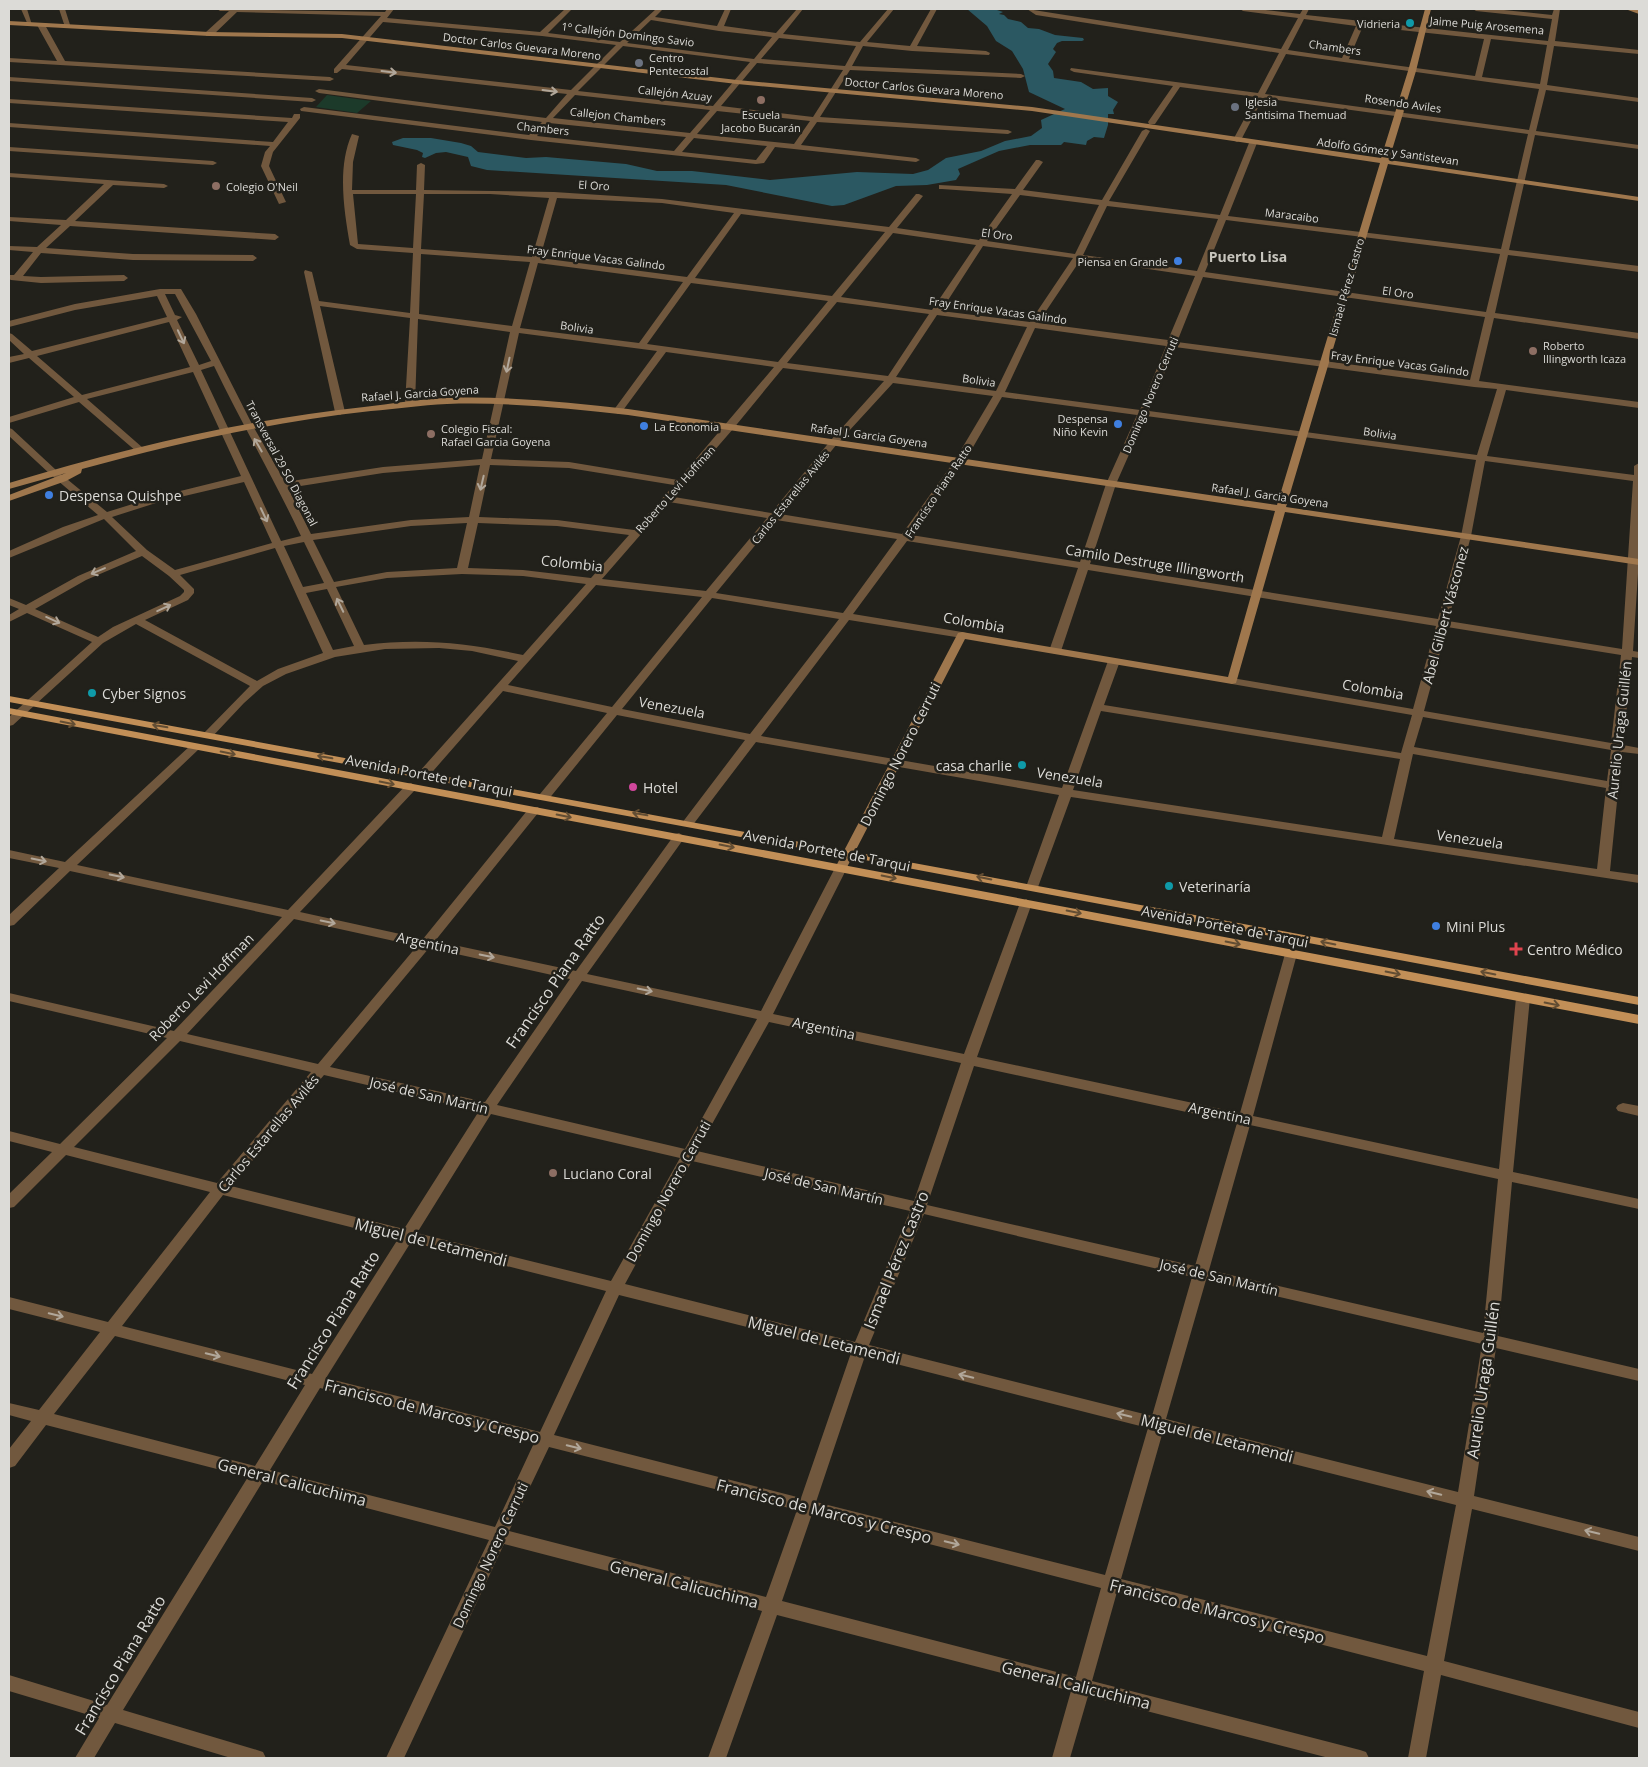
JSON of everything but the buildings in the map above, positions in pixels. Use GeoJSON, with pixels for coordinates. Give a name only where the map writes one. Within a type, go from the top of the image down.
{"type":"FeatureCollection","features":[{"type":"Feature","properties":{"kind":"main road","name":"Avenida Portete de Tarqui"},"geometry":{"type":"LineString","coordinates":[[9,699],[688,823],[1639,1001]]}},
{"type":"Feature","properties":{"kind":"main road","name":"Avenida Portete de Tarqui"},"geometry":{"type":"LineString","coordinates":[[14,712],[1639,1020]]}},
{"type":"Feature","properties":{"kind":"street"},"geometry":{"type":"LineString","coordinates":[[24,9],[30,24]]}},
{"type":"Feature","properties":{"kind":"street"},"geometry":{"type":"LineString","coordinates":[[62,9],[69,27]]}},
{"type":"Feature","properties":{"kind":"street","name":"1º Callejón Domingo Savio"},"geometry":{"type":"LineString","coordinates":[[220,9],[386,14],[756,61],[847,68],[1021,76]]}},
{"type":"Feature","properties":{"kind":"street"},"geometry":{"type":"LineString","coordinates":[[209,34],[236,9]]}},
{"type":"Feature","properties":{"kind":"street"},"geometry":{"type":"LineString","coordinates":[[542,34],[570,9]]}},
{"type":"Feature","properties":{"kind":"street"},"geometry":{"type":"LineString","coordinates":[[531,138],[597,66],[660,9]]}},
{"type":"Feature","properties":{"kind":"street"},"geometry":{"type":"LineString","coordinates":[[719,29],[728,9]]}},
{"type":"Feature","properties":{"kind":"street"},"geometry":{"type":"LineString","coordinates":[[676,154],[800,9]]}},
{"type":"Feature","properties":{"kind":"street"},"geometry":{"type":"LineString","coordinates":[[796,148],[834,92],[863,44],[892,9]]}},
{"type":"Feature","properties":{"kind":"street","name":"Chambers"},"geometry":{"type":"LineString","coordinates":[[1030,9],[1036,13],[1284,52],[1639,100]]}},
{"type":"Feature","properties":{"kind":"street","name":"Jaime Puig Arosemena"},"geometry":{"type":"LineString","coordinates":[[1243,9],[1301,18],[1639,52]]}},
{"type":"Feature","properties":{"kind":"street"},"geometry":{"type":"LineString","coordinates":[[1237,140],[1306,9]]}},
{"type":"Feature","properties":{"kind":"street","name":"Ismael Pérez Castro"},"geometry":{"type":"LineString","coordinates":[[1232,680],[1301,434],[1344,295],[1360,235],[1413,69],[1428,9]]}},
{"type":"Feature","properties":{"kind":"street"},"geometry":{"type":"LineString","coordinates":[[1474,384],[1543,86],[1556,13],[1476,9]]}},
{"type":"Feature","properties":{"kind":"street"},"geometry":{"type":"LineString","coordinates":[[1630,9],[1639,12]]}},
{"type":"Feature","properties":{"kind":"street"},"geometry":{"type":"LineString","coordinates":[[912,49],[934,10]]}},
{"type":"Feature","properties":{"kind":"street"},"geometry":{"type":"LineString","coordinates":[[282,202],[266,166],[269,152],[293,120],[386,14]]}},
{"type":"Feature","properties":{"kind":"street"},"geometry":{"type":"LineString","coordinates":[[649,18],[777,36],[912,49],[986,53]]}},
{"type":"Feature","properties":{"kind":"street","name":"Doctor Carlos Guevara Moreno"},"geometry":{"type":"LineString","coordinates":[[9,23],[209,34],[342,36],[737,82],[1032,109],[1135,124]]}},
{"type":"Feature","properties":{"kind":"street"},"geometry":{"type":"LineString","coordinates":[[1345,60],[1360,24]]}},
{"type":"Feature","properties":{"kind":"street"},"geometry":{"type":"LineString","coordinates":[[41,25],[62,63]]}},
{"type":"Feature","properties":{"kind":"street"},"geometry":{"type":"LineString","coordinates":[[1478,78],[1488,37]]}},
{"type":"Feature","properties":{"kind":"street"},"geometry":{"type":"LineString","coordinates":[[9,60],[330,79]]}},
{"type":"Feature","properties":{"kind":"street","name":"Callejón Azuay"},"geometry":{"type":"LineString","coordinates":[[341,67],[815,120],[1008,132]]}},
{"type":"Feature","properties":{"kind":"street","name":"Rosendo Aviles"},"geometry":{"type":"LineString","coordinates":[[1074,70],[1639,147]]}},
{"type":"Feature","properties":{"kind":"street"},"geometry":{"type":"LineString","coordinates":[[9,79],[312,100]]}},
{"type":"Feature","properties":{"kind":"street"},"geometry":{"type":"LineString","coordinates":[[1152,122],[1178,84]]}},
{"type":"Feature","properties":{"kind":"street","name":"Callejon Chambers"},"geometry":{"type":"LineString","coordinates":[[319,92],[547,120],[916,160]]}},
{"type":"Feature","properties":{"kind":"street"},"geometry":{"type":"LineString","coordinates":[[9,101],[293,120]]}},
{"type":"Feature","properties":{"kind":"street","name":"Chambers"},"geometry":{"type":"LineString","coordinates":[[304,109],[531,138],[756,162],[761,161],[772,145]]}},
{"type":"Feature","properties":{"kind":"street","name":"Adolfo Gómez y Santistevan"},"geometry":{"type":"LineString","coordinates":[[1135,124],[1639,199]]}},
{"type":"Feature","properties":{"kind":"street"},"geometry":{"type":"LineString","coordinates":[[9,125],[274,144]]}},
{"type":"Feature","properties":{"kind":"street","name":"Francisco Piana Ratto"},"geometry":{"type":"LineString","coordinates":[[688,823],[847,616],[960,461],[999,394],[1032,326],[1078,257],[1104,203],[1146,131]]}},
{"type":"Feature","properties":{"kind":"street"},"geometry":{"type":"LineString","coordinates":[[348,192],[347,164],[355,136]]}},
{"type":"Feature","properties":{"kind":"street","name":"Domingo Norero Cerruti"},"geometry":{"type":"LineString","coordinates":[[1055,651],[1111,484],[1143,413],[1253,143]]}},
{"type":"Feature","properties":{"kind":"street"},"geometry":{"type":"LineString","coordinates":[[9,149],[213,163]]}},
{"type":"Feature","properties":{"kind":"street","name":"Carlos Estarellas Avilés"},"geometry":{"type":"LineString","coordinates":[[544,797],[834,442],[890,380],[981,243],[1039,162]]}},
{"type":"Feature","properties":{"kind":"street"},"geometry":{"type":"LineString","coordinates":[[410,404],[421,165]]}},
{"type":"Feature","properties":{"kind":"street"},"geometry":{"type":"LineString","coordinates":[[9,175],[164,186]]}},
{"type":"Feature","properties":{"kind":"street"},"geometry":{"type":"LineString","coordinates":[[13,277],[110,182]]}},
{"type":"Feature","properties":{"kind":"street","name":"Maracaibo"},"geometry":{"type":"LineString","coordinates":[[942,187],[1017,192],[1639,268]]}},
{"type":"Feature","properties":{"kind":"street","name":"El Oro"},"geometry":{"type":"LineString","coordinates":[[348,192],[419,191],[554,194],[662,201],[892,230],[1639,336]]}},
{"type":"Feature","properties":{"kind":"street","name":"Fray Enrique Vacas Galindo"},"geometry":{"type":"LineString","coordinates":[[348,192],[354,244],[357,246],[535,260],[1639,405]]}},
{"type":"Feature","properties":{"kind":"street"},"geometry":{"type":"LineString","coordinates":[[462,571],[515,330],[554,194]]}},
{"type":"Feature","properties":{"kind":"street","name":"Roberto Levi Hoffman"},"geometry":{"type":"LineString","coordinates":[[423,774],[730,427],[919,196]]}},
{"type":"Feature","properties":{"kind":"street"},"geometry":{"type":"LineString","coordinates":[[641,347],[740,211]]}},
{"type":"Feature","properties":{"kind":"street"},"geometry":{"type":"LineString","coordinates":[[9,218],[275,237]]}},
{"type":"Feature","properties":{"kind":"street"},"geometry":{"type":"LineString","coordinates":[[9,248],[133,257],[253,258]]}},
{"type":"Feature","properties":{"kind":"street"},"geometry":{"type":"LineString","coordinates":[[308,272],[340,412]]}},
{"type":"Feature","properties":{"kind":"street"},"geometry":{"type":"LineString","coordinates":[[13,277],[41,280],[124,278]]}},
{"type":"Feature","properties":{"kind":"street","name":"Transversal 29 SO Diagonal"},"geometry":{"type":"LineString","coordinates":[[160,292],[178,291],[192,314],[248,426],[282,486],[362,649]]}},
{"type":"Feature","properties":{"kind":"street"},"geometry":{"type":"LineString","coordinates":[[9,324],[75,307],[160,292],[330,656]]}},
{"type":"Feature","properties":{"kind":"street","name":"Bolivia"},"geometry":{"type":"LineString","coordinates":[[315,303],[1639,479]]}},
{"type":"Feature","properties":{"kind":"street"},"geometry":{"type":"LineString","coordinates":[[9,360],[192,314]]}},
{"type":"Feature","properties":{"kind":"street"},"geometry":{"type":"LineString","coordinates":[[9,336],[140,450]]}},
{"type":"Feature","properties":{"kind":"street"},"geometry":{"type":"LineString","coordinates":[[618,412],[663,350]]}},
{"type":"Feature","properties":{"kind":"street"},"geometry":{"type":"LineString","coordinates":[[9,420],[81,398],[216,363]]}},
{"type":"Feature","properties":{"kind":"street","name":"Abel Gilbert Vásconez"},"geometry":{"type":"LineString","coordinates":[[1387,842],[1408,754],[1466,536],[1481,458],[1502,387]]}},
{"type":"Feature","properties":{"kind":"street","name":"Rafael J. Garcia Goyena"},"geometry":{"type":"LineString","coordinates":[[9,486],[53,472],[140,450],[248,426],[410,404],[500,401],[618,412],[730,427],[1637,562]]}},
{"type":"Feature","properties":{"kind":"street"},"geometry":{"type":"LineString","coordinates":[[9,431],[53,472],[105,515],[142,552],[173,574],[189,589],[189,593],[184,598],[99,640],[31,703],[14,712],[9,724]]}},
{"type":"Feature","properties":{"kind":"street","name":"Rafael J. Garcia Goyena"},"geometry":{"type":"LineString","coordinates":[[9,498],[62,479],[96,462]]}},
{"type":"Feature","properties":{"kind":"street"},"geometry":{"type":"LineString","coordinates":[[282,486],[350,473],[408,466],[486,462],[553,464],[609,470],[681,483]]}},
{"type":"Feature","properties":{"kind":"street","name":"Aurelio Uraga Guillén"},"geometry":{"type":"LineString","coordinates":[[1603,874],[1637,562],[1639,466]]}},
{"type":"Feature","properties":{"kind":"street"},"geometry":{"type":"LineString","coordinates":[[9,555],[30,544],[105,515],[175,494],[247,478]]}},
{"type":"Feature","properties":{"kind":"street","name":"Camilo Destruge Illingworth"},"geometry":{"type":"LineString","coordinates":[[667,499],[1639,654]]}},
{"type":"Feature","properties":{"kind":"street"},"geometry":{"type":"LineString","coordinates":[[173,574],[225,557],[278,543],[362,528],[419,522],[473,520],[557,522],[636,533]]}},
{"type":"Feature","properties":{"kind":"street"},"geometry":{"type":"LineString","coordinates":[[9,619],[82,578],[142,552]]}},
{"type":"Feature","properties":{"kind":"street","name":"Colombia"},"geometry":{"type":"LineString","coordinates":[[300,591],[387,575],[462,571],[523,573],[594,580],[847,616],[1232,680],[1639,751]]}},
{"type":"Feature","properties":{"kind":"street"},"geometry":{"type":"LineString","coordinates":[[9,601],[99,640]]}},
{"type":"Feature","properties":{"kind":"street"},"geometry":{"type":"LineString","coordinates":[[138,621],[257,685]]}},
{"type":"Feature","properties":{"kind":"street","name":"Domingo Norero Cerruti"},"geometry":{"type":"LineString","coordinates":[[395,1758],[615,1288],[765,1016],[962,635]]}},
{"type":"Feature","properties":{"kind":"street"},"geometry":{"type":"LineString","coordinates":[[208,735],[257,685],[299,665],[330,656],[399,644],[431,644],[466,647],[524,659]]}},
{"type":"Feature","properties":{"kind":"street"},"geometry":{"type":"LineString","coordinates":[[1032,887],[1114,660]]}},
{"type":"Feature","properties":{"kind":"street","name":"Venezuela"},"geometry":{"type":"LineString","coordinates":[[500,687],[614,712],[1065,792],[1639,879]]}},
{"type":"Feature","properties":{"kind":"street"},"geometry":{"type":"LineString","coordinates":[[1096,707],[1612,786]]}},
{"type":"Feature","properties":{"kind":"street"},"geometry":{"type":"LineString","coordinates":[[9,922],[195,747]]}},
{"type":"Feature","properties":{"kind":"street","name":"Roberto Levi Hoffman"},"geometry":{"type":"LineString","coordinates":[[9,1203],[177,1036],[411,787]]}},
{"type":"Feature","properties":{"kind":"street","name":"Carlos Estarellas Avilés"},"geometry":{"type":"LineString","coordinates":[[9,1461],[220,1189],[427,943],[534,810]]}},
{"type":"Feature","properties":{"kind":"street","name":"Francisco Piana Ratto"},"geometry":{"type":"LineString","coordinates":[[84,1758],[406,1236],[488,1108],[579,976],[679,837]]}},
{"type":"Feature","properties":{"kind":"street","name":"Argentina"},"geometry":{"type":"LineString","coordinates":[[9,854],[1639,1204]]}},
{"type":"Feature","properties":{"kind":"street","name":"Ismael Pérez Castro"},"geometry":{"type":"LineString","coordinates":[[717,1758],[772,1606],[860,1349],[919,1208],[969,1060],[1026,903]]}},
{"type":"Feature","properties":{"kind":"street"},"geometry":{"type":"LineString","coordinates":[[1061,1758],[1291,954]]}},
{"type":"Feature","properties":{"kind":"street","name":"José de San Martín"},"geometry":{"type":"LineString","coordinates":[[9,998],[1639,1375]]}},
{"type":"Feature","properties":{"kind":"street","name":"Aurelio Uraga Guillén"},"geometry":{"type":"LineString","coordinates":[[1417,1758],[1465,1501],[1490,1340],[1523,998]]}},
{"type":"Feature","properties":{"kind":"street"},"geometry":{"type":"LineString","coordinates":[[1624,1108],[1639,1111]]}},
{"type":"Feature","properties":{"kind":"street","name":"Miguel de Letamendi"},"geometry":{"type":"LineString","coordinates":[[9,1136],[1639,1544]]}},
{"type":"Feature","properties":{"kind":"street","name":"Francisco de Marcos y Crespo"},"geometry":{"type":"LineString","coordinates":[[9,1303],[1435,1666],[1639,1720]]}},
{"type":"Feature","properties":{"kind":"street","name":"General Calicuchima"},"geometry":{"type":"LineString","coordinates":[[9,1409],[1360,1758]]}},
{"type":"Feature","properties":{"kind":"street"},"geometry":{"type":"LineString","coordinates":[[9,1682],[257,1758]]}},
{"type":"Feature","properties":{"kind":"green space"},"geometry":{"type":"Polygon","coordinates":[[[327,95],[371,101],[357,113],[316,107],[327,95]]]}},
{"type":"Feature","properties":{"kind":"water"},"geometry":{"type":"Polygon","coordinates":[[[967,9],[994,9],[1003,12],[999,14],[1004,15],[1008,19],[1021,22],[1028,28],[1039,29],[1055,35],[1083,38],[1084,40],[1082,41],[1062,41],[1057,43],[1053,49],[1056,52],[1048,64],[1053,71],[1054,78],[1081,82],[1093,89],[1108,88],[1108,96],[1118,102],[1113,110],[1114,114],[1108,114],[1108,125],[1104,138],[1094,137],[1087,141],[1086,145],[1064,142],[1061,145],[1030,145],[999,151],[958,169],[960,174],[956,180],[927,185],[896,186],[844,205],[832,206],[726,185],[487,170],[471,166],[468,157],[446,152],[436,153],[425,158],[422,157],[423,153],[417,150],[393,145],[392,142],[403,138],[431,138],[461,143],[471,146],[478,152],[526,158],[546,157],[626,164],[657,171],[692,171],[770,180],[857,172],[913,174],[928,170],[946,158],[981,151],[1005,141],[1031,136],[1042,128],[1041,120],[1065,109],[1029,92],[1023,69],[1012,51],[996,41],[987,26],[967,9]]]}},
{"type":"Feature","properties":{"kind":"place","name":"Vidrieria"},"geometry":{"type":"Point","coordinates":[1410,23]}},
{"type":"Feature","properties":{"kind":"place","name":"Centro Pentecostal"},"geometry":{"type":"Point","coordinates":[639,63]}},
{"type":"Feature","properties":{"kind":"place","name":"Escuela Jacobo Bucarán"},"geometry":{"type":"Point","coordinates":[761,100]}},
{"type":"Feature","properties":{"kind":"place","name":"Iglesia Santisima Themuad"},"geometry":{"type":"Point","coordinates":[1235,107]}},
{"type":"Feature","properties":{"kind":"place","name":"Colegio O'Neil"},"geometry":{"type":"Point","coordinates":[216,186]}},
{"type":"Feature","properties":{"kind":"place","name":"Piensa en Grande"},"geometry":{"type":"Point","coordinates":[1178,261]}},
{"type":"Feature","properties":{"kind":"place","name":"Roberto Illingworth Icaza"},"geometry":{"type":"Point","coordinates":[1533,351]}},
{"type":"Feature","properties":{"kind":"place","name":"Despensa Niño Kevin"},"geometry":{"type":"Point","coordinates":[1118,424]}},
{"type":"Feature","properties":{"kind":"place","name":"La Economia"},"geometry":{"type":"Point","coordinates":[644,426]}},
{"type":"Feature","properties":{"kind":"place","name":"Colegio Fiscal: Rafael Garcia Goyena"},"geometry":{"type":"Point","coordinates":[431,434]}},
{"type":"Feature","properties":{"kind":"place","name":"Despensa Quishpe"},"geometry":{"type":"Point","coordinates":[49,495]}},
{"type":"Feature","properties":{"kind":"place","name":"Cyber Signos"},"geometry":{"type":"Point","coordinates":[92,693]}},
{"type":"Feature","properties":{"kind":"place","name":"casa charlie"},"geometry":{"type":"Point","coordinates":[1022,765]}},
{"type":"Feature","properties":{"kind":"place","name":"Hotel"},"geometry":{"type":"Point","coordinates":[633,787]}},
{"type":"Feature","properties":{"kind":"place","name":"Veterinaría"},"geometry":{"type":"Point","coordinates":[1169,886]}},
{"type":"Feature","properties":{"kind":"place","name":"Mini Plus"},"geometry":{"type":"Point","coordinates":[1436,926]}},
{"type":"Feature","properties":{"kind":"place","name":"Centro Médico"},"geometry":{"type":"Point","coordinates":[1516,949]}},
{"type":"Feature","properties":{"kind":"place","name":"Luciano Coral"},"geometry":{"type":"Point","coordinates":[553,1173]}},
{"type":"Feature","properties":{"kind":"district","name":"Puerto Lisa"},"geometry":{"type":"Point","coordinates":[1248,256]}}]}
